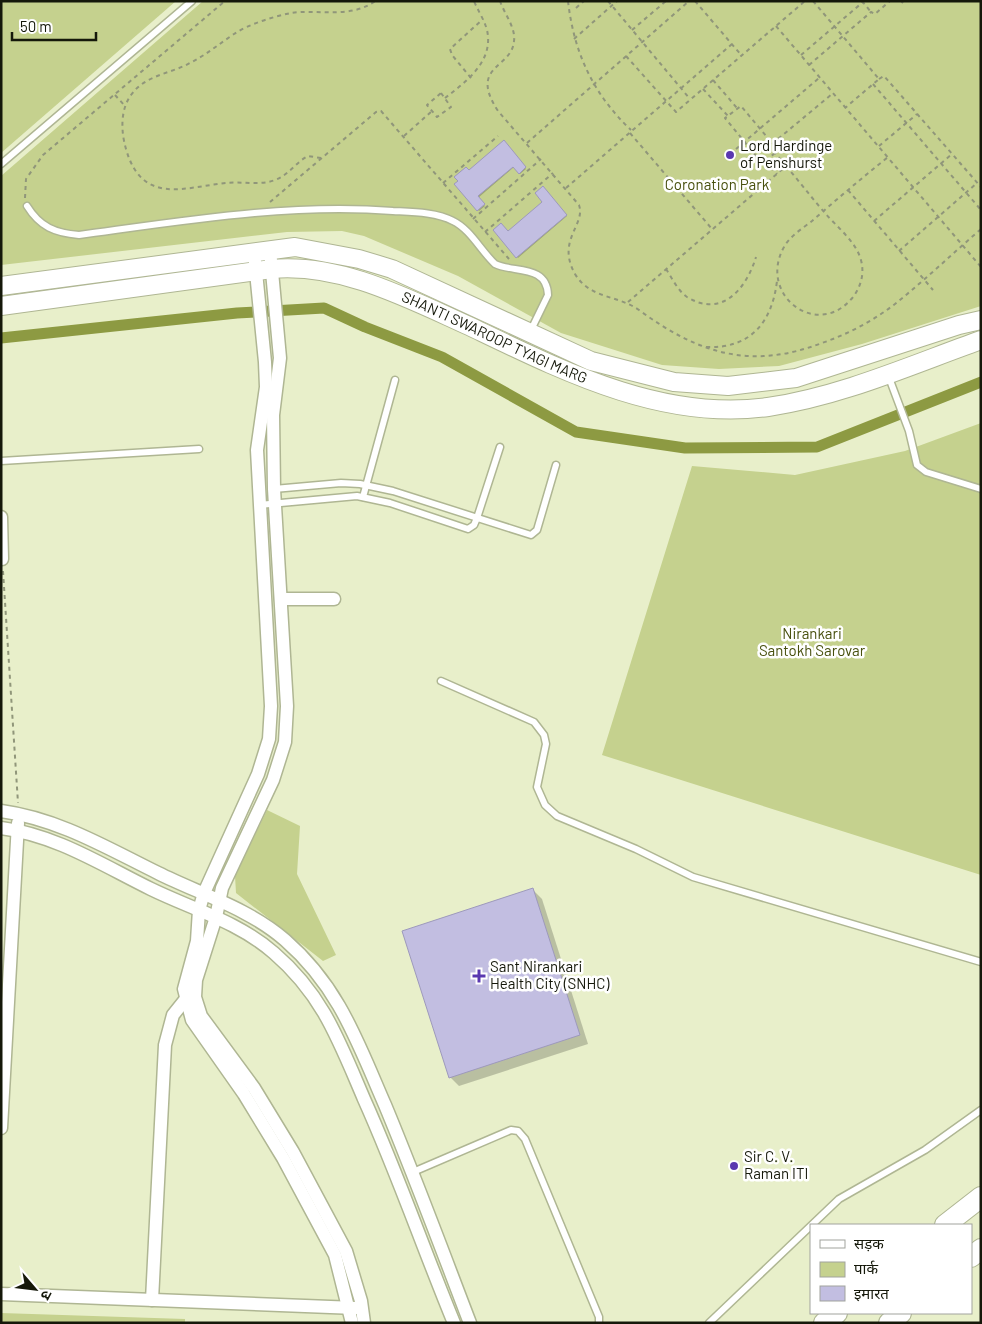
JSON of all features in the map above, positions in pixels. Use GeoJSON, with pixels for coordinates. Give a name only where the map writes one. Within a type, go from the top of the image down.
{"type":"FeatureCollection","features":[{"type":"Feature","properties":{"kind":"highway"},"geometry":{"type":"LineString","coordinates":[[946,1224],[981,1196]]}},
{"type":"Feature","properties":{"kind":"highway"},"geometry":{"type":"LineString","coordinates":[[824,1323],[836,1314]]}},
{"type":"Feature","properties":{"kind":"highway"},"geometry":{"type":"LineString","coordinates":[[889,1323],[900,1314]]}},
{"type":"Feature","properties":{"kind":"main road","name":"SHANTI SWAROOP TYAGI MARG"},"geometry":{"type":"LineString","coordinates":[[1,286],[295,247],[359,259],[392,269],[592,361],[674,382],[728,386],[796,378],[959,325],[981,320]]}},
{"type":"Feature","properties":{"kind":"main road","name":"SHANTI SWAROOP TYAGI MARG"},"geometry":{"type":"LineString","coordinates":[[1,306],[264,270],[295,267],[326,270],[402,296],[551,365],[609,387],[662,401],[695,407],[766,407],[840,391],[981,340]]}},
{"type":"Feature","properties":{"kind":"street"},"geometry":{"type":"LineString","coordinates":[[262,251],[264,270],[273,295],[280,358],[257,450],[271,706],[269,739],[262,764],[204,893],[199,910],[197,941],[186,978],[185,999],[192,1020],[244,1094],[273,1142],[335,1255],[364,1323]]}},
{"type":"Feature","properties":{"kind":"street"},"geometry":{"type":"LineString","coordinates":[[152,1300],[165,1045],[174,1015],[194,989],[225,880],[276,769],[285,742],[287,706],[274,489],[273,415],[271,390],[262,340],[258,296],[264,270]]}},
{"type":"Feature","properties":{"kind":"street"},"geometry":{"type":"LineString","coordinates":[[258,490],[274,489]]}},
{"type":"Feature","properties":{"kind":"street"},"geometry":{"type":"LineString","coordinates":[[1,517],[2,559]]}},
{"type":"Feature","properties":{"kind":"street"},"geometry":{"type":"LineString","coordinates":[[264,592],[334,599]]}},
{"type":"Feature","properties":{"kind":"street"},"geometry":{"type":"LineString","coordinates":[[262,764],[276,769]]}},
{"type":"Feature","properties":{"kind":"street"},"geometry":{"type":"LineString","coordinates":[[1,811],[48,822],[83,836],[159,874],[220,900],[283,938],[314,966],[332,991],[348,1019],[413,1172],[470,1323]]}},
{"type":"Feature","properties":{"kind":"street"},"geometry":{"type":"LineString","coordinates":[[1,1128],[16,830],[20,814]]}},
{"type":"Feature","properties":{"kind":"street"},"geometry":{"type":"LineString","coordinates":[[1,828],[16,830],[76,851],[151,889],[216,917],[273,951],[301,978],[318,1001],[332,1026],[369,1110],[454,1323]]}},
{"type":"Feature","properties":{"kind":"street"},"geometry":{"type":"LineString","coordinates":[[194,989],[201,1016],[254,1088],[294,1152],[346,1250],[356,1308],[352,1323]]}},
{"type":"Feature","properties":{"kind":"street"},"geometry":{"type":"LineString","coordinates":[[369,1110],[384,1103]]}},
{"type":"Feature","properties":{"kind":"street"},"geometry":{"type":"LineString","coordinates":[[412,1215],[427,1209]]}},
{"type":"Feature","properties":{"kind":"street"},"geometry":{"type":"LineString","coordinates":[[1,1294],[356,1308]]}},
{"type":"Feature","properties":{"kind":"lane"},"geometry":{"type":"LineString","coordinates":[[1,164],[192,1]]}},
{"type":"Feature","properties":{"kind":"lane"},"geometry":{"type":"LineString","coordinates":[[27,206],[35,218],[47,228],[61,233],[79,235],[256,214],[330,209],[374,209],[416,212],[445,218],[461,227],[495,264],[502,268],[517,268],[538,276],[548,289],[545,304],[530,334]]}},
{"type":"Feature","properties":{"kind":"lane"},"geometry":{"type":"LineString","coordinates":[[888,374],[909,430],[914,457],[921,469],[981,489]]}},
{"type":"Feature","properties":{"kind":"lane"},"geometry":{"type":"LineString","coordinates":[[363,497],[395,380]]}},
{"type":"Feature","properties":{"kind":"lane"},"geometry":{"type":"LineString","coordinates":[[259,505],[339,496],[363,497],[390,503],[463,528],[471,528],[478,518],[500,447]]}},
{"type":"Feature","properties":{"kind":"lane"},"geometry":{"type":"LineString","coordinates":[[1,461],[199,449]]}},
{"type":"Feature","properties":{"kind":"lane"},"geometry":{"type":"LineString","coordinates":[[274,489],[341,483],[365,485],[392,491],[526,534],[535,533],[556,465]]}},
{"type":"Feature","properties":{"kind":"lane"},"geometry":{"type":"LineString","coordinates":[[441,681],[534,722],[541,729],[546,744],[538,787],[545,805],[557,816],[693,877],[981,962]]}},
{"type":"Feature","properties":{"kind":"lane"},"geometry":{"type":"LineString","coordinates":[[813,1224],[839,1199],[925,1150],[981,1110]]}},
{"type":"Feature","properties":{"kind":"lane"},"geometry":{"type":"LineString","coordinates":[[413,1172],[511,1130],[518,1131],[525,1139],[599,1317],[599,1323]]}},
{"type":"Feature","properties":{"kind":"lane"},"geometry":{"type":"LineString","coordinates":[[709,1323],[810,1227]]}},
{"type":"Feature","properties":{"kind":"path"},"geometry":{"type":"LineString","coordinates":[[27,206],[25,199],[26,179],[32,167],[43,155],[226,1]]}},
{"type":"Feature","properties":{"kind":"path"},"geometry":{"type":"LineString","coordinates":[[321,158],[308,156],[283,176],[267,182],[226,183],[195,189],[168,191],[145,180],[128,158],[123,142],[122,124],[125,106],[132,94],[150,78],[200,58],[248,27],[289,14],[350,11],[363,8],[375,1]]}},
{"type":"Feature","properties":{"kind":"path"},"geometry":{"type":"LineString","coordinates":[[446,98],[471,78],[487,52],[487,31],[484,19],[474,1]]}},
{"type":"Feature","properties":{"kind":"path"},"geometry":{"type":"LineString","coordinates":[[500,1],[509,21],[514,43],[508,55],[491,72],[488,94],[498,111],[566,188],[580,209],[568,249],[575,273],[582,282],[599,294],[628,302],[674,334],[704,347],[739,357],[758,358],[782,355],[810,348],[842,336],[870,321],[924,280],[981,229]]}},
{"type":"Feature","properties":{"kind":"path"},"geometry":{"type":"LineString","coordinates":[[568,1],[574,39],[593,85],[614,114],[712,228]]}},
{"type":"Feature","properties":{"kind":"path"},"geometry":{"type":"LineString","coordinates":[[576,8],[584,1]]}},
{"type":"Feature","properties":{"kind":"path"},"geometry":{"type":"LineString","coordinates":[[608,1],[690,99]]}},
{"type":"Feature","properties":{"kind":"path"},"geometry":{"type":"LineString","coordinates":[[574,39],[617,1]]}},
{"type":"Feature","properties":{"kind":"path"},"geometry":{"type":"LineString","coordinates":[[632,30],[666,1]]}},
{"type":"Feature","properties":{"kind":"path"},"geometry":{"type":"LineString","coordinates":[[526,143],[689,1]]}},
{"type":"Feature","properties":{"kind":"path"},"geometry":{"type":"LineString","coordinates":[[695,1],[742,56]]}},
{"type":"Feature","properties":{"kind":"path"},"geometry":{"type":"LineString","coordinates":[[626,56],[675,112],[805,1]]}},
{"type":"Feature","properties":{"kind":"path"},"geometry":{"type":"LineString","coordinates":[[813,1],[879,78]]}},
{"type":"Feature","properties":{"kind":"path"},"geometry":{"type":"LineString","coordinates":[[800,55],[862,2],[875,14],[890,1]]}},
{"type":"Feature","properties":{"kind":"path"},"geometry":{"type":"LineString","coordinates":[[809,66],[871,12]]}},
{"type":"Feature","properties":{"kind":"path"},"geometry":{"type":"LineString","coordinates":[[471,78],[452,55],[450,49],[484,19]]}},
{"type":"Feature","properties":{"kind":"path"},"geometry":{"type":"LineString","coordinates":[[776,26],[981,267]]}},
{"type":"Feature","properties":{"kind":"path"},"geometry":{"type":"LineString","coordinates":[[566,188],[732,44]]}},
{"type":"Feature","properties":{"kind":"path"},"geometry":{"type":"LineString","coordinates":[[845,108],[879,78],[884,76],[981,188]]}},
{"type":"Feature","properties":{"kind":"path"},"geometry":{"type":"LineString","coordinates":[[736,149],[819,78]]}},
{"type":"Feature","properties":{"kind":"path"},"geometry":{"type":"LineString","coordinates":[[713,80],[737,108],[741,107],[778,150],[766,161],[761,162],[725,119],[737,108]]}},
{"type":"Feature","properties":{"kind":"path"},"geometry":{"type":"LineString","coordinates":[[873,84],[981,210]]}},
{"type":"Feature","properties":{"kind":"path"},"geometry":{"type":"LineString","coordinates":[[703,89],[728,116]]}},
{"type":"Feature","properties":{"kind":"path"},"geometry":{"type":"LineString","coordinates":[[440,94],[446,98],[450,108],[439,117],[427,106],[428,103],[440,94]]}},
{"type":"Feature","properties":{"kind":"path"},"geometry":{"type":"LineString","coordinates":[[772,144],[833,94]]}},
{"type":"Feature","properties":{"kind":"path"},"geometry":{"type":"LineString","coordinates":[[114,95],[125,106]]}},
{"type":"Feature","properties":{"kind":"path"},"geometry":{"type":"LineString","coordinates":[[256,214],[378,111],[382,112],[517,268]]}},
{"type":"Feature","properties":{"kind":"path"},"geometry":{"type":"LineString","coordinates":[[403,136],[432,111]]}},
{"type":"Feature","properties":{"kind":"path"},"geometry":{"type":"LineString","coordinates":[[878,146],[917,113]]}},
{"type":"Feature","properties":{"kind":"path"},"geometry":{"type":"LineString","coordinates":[[443,183],[498,136]]}},
{"type":"Feature","properties":{"kind":"path"},"geometry":{"type":"LineString","coordinates":[[775,153],[854,246],[860,257],[862,280],[857,292],[838,311],[821,315],[796,309],[788,301],[777,280]]}},
{"type":"Feature","properties":{"kind":"path"},"geometry":{"type":"LineString","coordinates":[[874,221],[952,154]]}},
{"type":"Feature","properties":{"kind":"path"},"geometry":{"type":"LineString","coordinates":[[704,347],[723,348],[736,345],[756,332],[772,306],[777,280],[776,269],[785,245],[888,157]]}},
{"type":"Feature","properties":{"kind":"path"},"geometry":{"type":"LineString","coordinates":[[473,219],[541,160]]}},
{"type":"Feature","properties":{"kind":"path"},"geometry":{"type":"LineString","coordinates":[[766,161],[776,174]]}},
{"type":"Feature","properties":{"kind":"path"},"geometry":{"type":"LineString","coordinates":[[628,302],[786,166]]}},
{"type":"Feature","properties":{"kind":"path"},"geometry":{"type":"LineString","coordinates":[[485,232],[552,173]]}},
{"type":"Feature","properties":{"kind":"path"},"geometry":{"type":"LineString","coordinates":[[899,251],[977,183]]}},
{"type":"Feature","properties":{"kind":"path"},"geometry":{"type":"LineString","coordinates":[[848,190],[933,290]]}},
{"type":"Feature","properties":{"kind":"path"},"geometry":{"type":"LineString","coordinates":[[666,269],[686,296],[698,302],[713,304],[728,299],[740,290],[752,271],[756,257]]}},
{"type":"Feature","properties":{"kind":"path"},"geometry":{"type":"LineString","coordinates":[[2,559],[20,814]]}},
{"type":"Feature","properties":{"kind":"green space"},"geometry":{"type":"Polygon","coordinates":[[[1,1],[176,1],[1,153],[1,1]]]}},
{"type":"Feature","properties":{"kind":"green space","name":"Coronation Park"},"geometry":{"type":"Polygon","coordinates":[[[203,1],[981,1],[981,306],[862,344],[779,366],[719,369],[662,365],[561,333],[458,276],[364,236],[342,231],[287,232],[1,265],[1,176],[203,1]]]}},
{"type":"Feature","properties":{"kind":"green space","name":"Nirankari Santokh Sarovar"},"geometry":{"type":"Polygon","coordinates":[[[981,423],[981,875],[602,755],[692,466],[795,475],[905,451],[981,423]]]}},
{"type":"Feature","properties":{"kind":"green space"},"geometry":{"type":"Polygon","coordinates":[[[267,810],[300,826],[297,874],[336,955],[323,961],[236,893],[235,876],[267,810]]]}},
{"type":"Feature","properties":{"kind":"green space"},"geometry":{"type":"Polygon","coordinates":[[[1,1313],[185,1319],[185,1323],[1,1323],[1,1313]]]}},
{"type":"Feature","properties":{"kind":"building"},"geometry":{"type":"Polygon","coordinates":[[[504,140],[526,167],[519,174],[513,167],[478,196],[485,204],[477,211],[454,184],[458,181],[454,177],[466,167],[469,170],[504,140]]]}},
{"type":"Feature","properties":{"kind":"building"},"geometry":{"type":"Polygon","coordinates":[[[543,186],[567,215],[516,258],[493,230],[501,223],[508,231],[542,202],[535,193],[543,186]]]}},
{"type":"Feature","properties":{"kind":"building"},"geometry":{"type":"Polygon","coordinates":[[[533,888],[580,1035],[449,1078],[402,931],[533,888]]]}},
{"type":"Feature","properties":{"kind":"waterway"},"geometry":{"type":"LineString","coordinates":[[1,338],[237,313],[324,308],[365,327],[442,357],[576,432],[685,448],[817,447],[981,382]]}},
{"type":"Feature","properties":{"kind":"place","name":"Lord Hardinge of Penshurst"},"geometry":{"type":"Point","coordinates":[730,155]}},
{"type":"Feature","properties":{"kind":"place","name":"Sant Nirankari Health City (SNHC)"},"geometry":{"type":"Point","coordinates":[479,976]}},
{"type":"Feature","properties":{"kind":"place","name":"Sir C. V. Raman ITI"},"geometry":{"type":"Point","coordinates":[734,1166]}}]}
